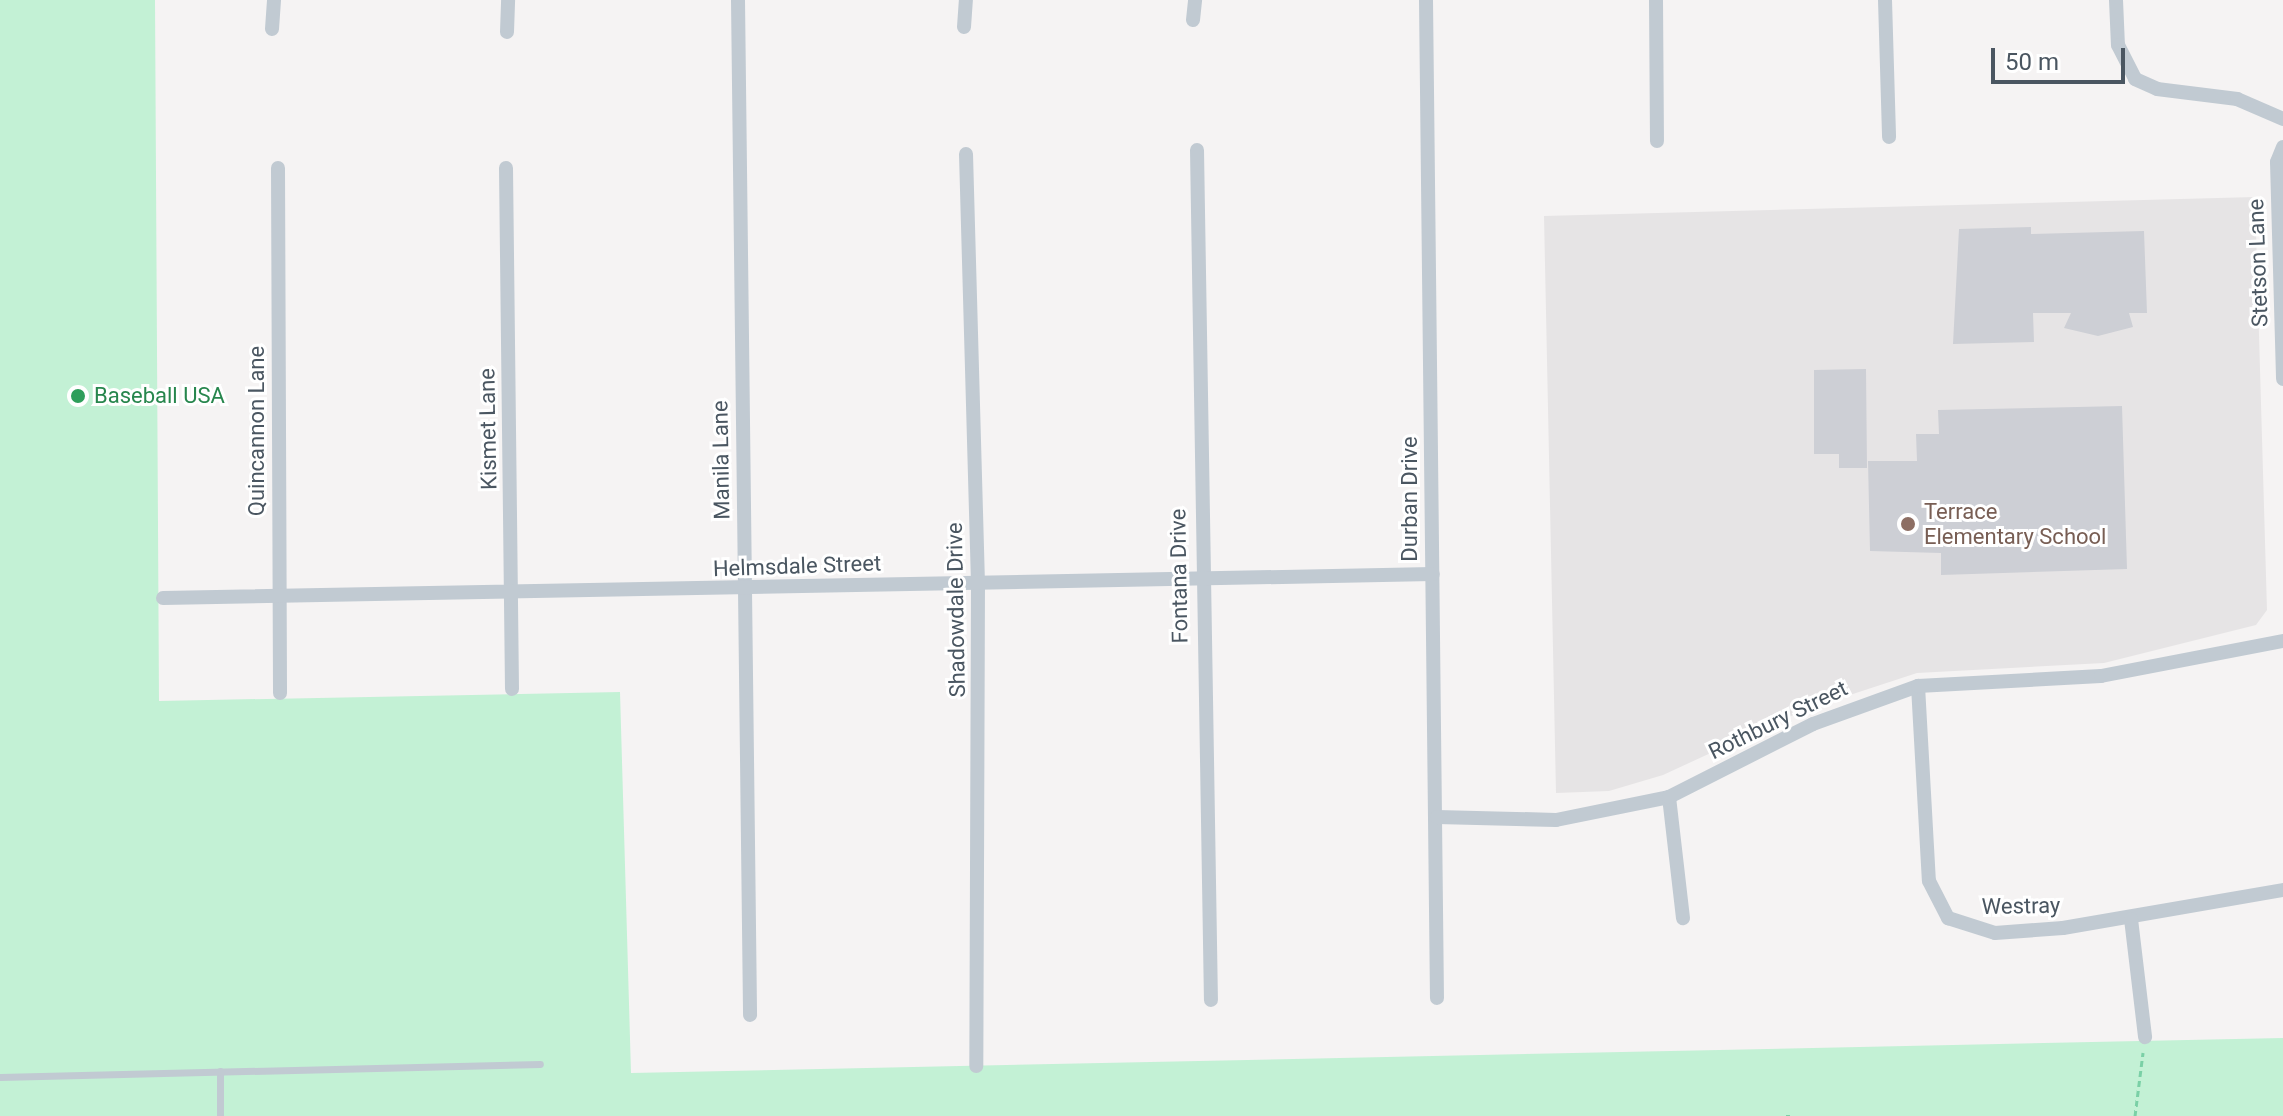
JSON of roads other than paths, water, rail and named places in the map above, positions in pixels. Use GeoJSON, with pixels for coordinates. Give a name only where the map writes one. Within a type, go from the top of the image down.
{"type":"FeatureCollection","features":[{"type":"Feature","properties":{"kind":"street"},"geometry":{"type":"LineString","coordinates":[[272,29],[274,0]]}},
{"type":"Feature","properties":{"kind":"street"},"geometry":{"type":"LineString","coordinates":[[507,32],[508,0]]}},
{"type":"Feature","properties":{"kind":"street","name":"Manila Lane"},"geometry":{"type":"LineString","coordinates":[[738,0],[750,1015]]}},
{"type":"Feature","properties":{"kind":"street"},"geometry":{"type":"LineString","coordinates":[[964,27],[966,0]]}},
{"type":"Feature","properties":{"kind":"street"},"geometry":{"type":"LineString","coordinates":[[1193,20],[1195,0]]}},
{"type":"Feature","properties":{"kind":"street","name":"Durban Drive"},"geometry":{"type":"LineString","coordinates":[[1426,0],[1437,998]]}},
{"type":"Feature","properties":{"kind":"street"},"geometry":{"type":"LineString","coordinates":[[1656,0],[1657,141]]}},
{"type":"Feature","properties":{"kind":"street"},"geometry":{"type":"LineString","coordinates":[[1885,0],[1889,137]]}},
{"type":"Feature","properties":{"kind":"street"},"geometry":{"type":"LineString","coordinates":[[2116,0],[2118,45],[2135,79],[2157,89],[2237,99],[2283,119]]}},
{"type":"Feature","properties":{"kind":"street","name":"Stetson Lane"},"geometry":{"type":"LineString","coordinates":[[2283,147],[2277,162],[2283,379]]}},
{"type":"Feature","properties":{"kind":"street","name":"Fontana Drive"},"geometry":{"type":"LineString","coordinates":[[1197,150],[1201,577],[1211,1000]]}},
{"type":"Feature","properties":{"kind":"street","name":"Shadowdale Drive"},"geometry":{"type":"LineString","coordinates":[[966,154],[978,582],[976,1066]]}},
{"type":"Feature","properties":{"kind":"street","name":"Quincannon Lane"},"geometry":{"type":"LineString","coordinates":[[278,168],[280,693]]}},
{"type":"Feature","properties":{"kind":"street","name":"Kismet Lane"},"geometry":{"type":"LineString","coordinates":[[506,168],[512,689]]}},
{"type":"Feature","properties":{"kind":"street","name":"Helmsdale Street"},"geometry":{"type":"LineString","coordinates":[[163,598],[745,590],[978,582],[1433,574]]}},
{"type":"Feature","properties":{"kind":"street","name":"Rothbury Street"},"geometry":{"type":"LineString","coordinates":[[1437,817],[1556,820],[1669,797],[1813,724],[1918,686],[2101,676],[2283,641]]}},
{"type":"Feature","properties":{"kind":"street","name":"Westray"},"geometry":{"type":"LineString","coordinates":[[1918,686],[1929,881],[1948,918],[1995,933],[2131,919],[2283,890]]}},
{"type":"Feature","properties":{"kind":"street"},"geometry":{"type":"LineString","coordinates":[[1669,797],[1683,918]]}},
{"type":"Feature","properties":{"kind":"street"},"geometry":{"type":"LineString","coordinates":[[2131,919],[2145,1037]]}},
{"type":"Feature","properties":{"kind":"lane"},"geometry":{"type":"LineString","coordinates":[[0,1077],[540,1064]]}},
{"type":"Feature","properties":{"kind":"lane"},"geometry":{"type":"LineString","coordinates":[[220,1071],[220,1116]]}},
{"type":"Feature","properties":{"kind":"place","name":"Baseball USA"},"geometry":{"type":"Point","coordinates":[78,396]}},
{"type":"Feature","properties":{"kind":"place","name":"Terrace Elementary School"},"geometry":{"type":"Point","coordinates":[1908,524]}}]}
